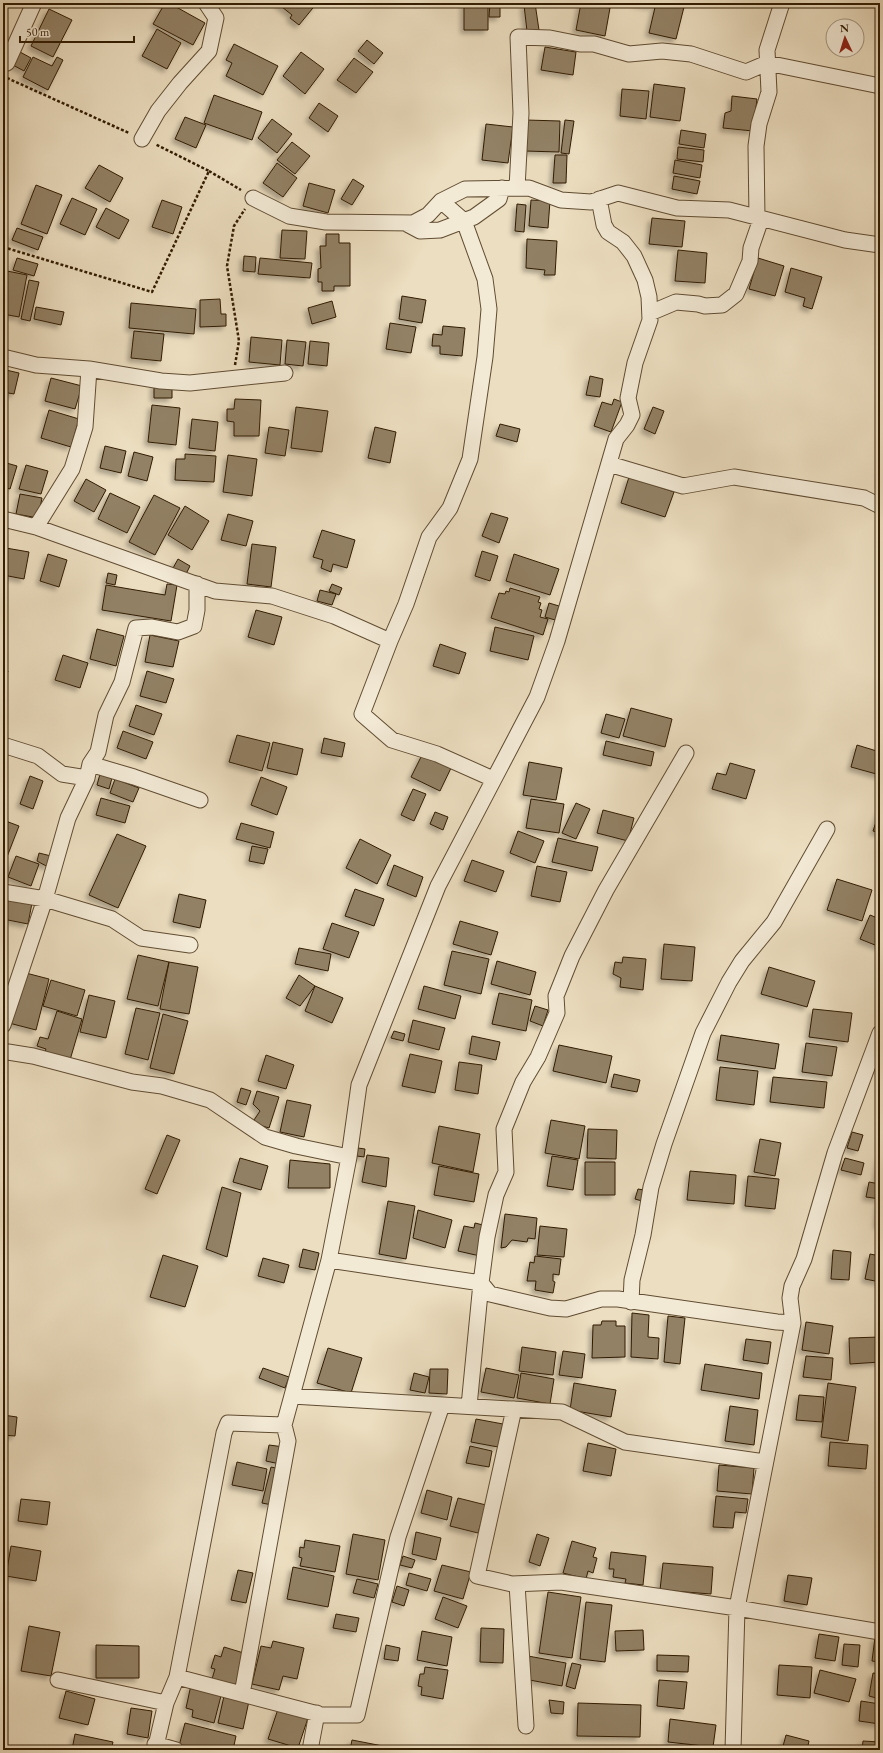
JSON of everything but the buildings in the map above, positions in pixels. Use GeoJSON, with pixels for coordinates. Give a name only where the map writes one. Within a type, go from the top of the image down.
{"type":"FeatureCollection","features":[{"type":"Feature","properties":{"kind":"street"},"geometry":{"type":"LineString","coordinates":[[5,70],[34,3]]}},
{"type":"Feature","properties":{"kind":"street"},"geometry":{"type":"LineString","coordinates":[[142,139],[158,111],[175,88],[209,51],[216,18],[206,3]]}},
{"type":"Feature","properties":{"kind":"street"},"geometry":{"type":"LineString","coordinates":[[650,313],[676,302],[704,306],[722,305],[736,294],[750,261],[751,248],[759,218],[756,200],[756,146],[768,92],[767,50],[782,3]]}},
{"type":"Feature","properties":{"kind":"street"},"geometry":{"type":"LineString","coordinates":[[405,223],[420,231],[440,230],[474,217],[499,199],[509,188],[521,113],[518,37],[550,38],[580,44],[594,44],[629,54],[662,51],[691,54],[746,72],[767,63],[880,86]]}},
{"type":"Feature","properties":{"kind":"street"},"geometry":{"type":"LineString","coordinates":[[254,198],[289,216],[326,222],[413,223],[428,215],[442,201],[465,189],[529,188],[561,200],[592,202],[618,193],[677,208],[729,210],[845,240],[880,245]]}},
{"type":"Feature","properties":{"kind":"street"},"geometry":{"type":"LineString","coordinates":[[242,1694],[288,1441],[284,1425],[329,1260],[349,1157],[359,1085],[438,886],[537,697],[557,641],[616,439],[627,425],[632,415],[628,398],[635,363],[650,320],[645,280],[634,256],[623,242],[608,232],[604,226],[599,199]]}},
{"type":"Feature","properties":{"kind":"street"},"geometry":{"type":"LineString","coordinates":[[442,201],[464,221],[485,279],[489,309],[486,357],[470,459],[450,508],[429,537],[406,604],[362,714],[392,740],[437,754],[493,779]]}},
{"type":"Feature","properties":{"kind":"street"},"geometry":{"type":"LineString","coordinates":[[3,357],[36,365],[89,369],[161,382],[190,383],[285,373]]}},
{"type":"Feature","properties":{"kind":"street"},"geometry":{"type":"LineString","coordinates":[[36,526],[72,469],[85,427],[89,369]]}},
{"type":"Feature","properties":{"kind":"street"},"geometry":{"type":"LineString","coordinates":[[609,464],[683,486],[734,477],[864,498],[880,506]]}},
{"type":"Feature","properties":{"kind":"street"},"geometry":{"type":"LineString","coordinates":[[3,519],[36,526],[215,591],[272,596],[334,616],[390,642]]}},
{"type":"Feature","properties":{"kind":"street"},"geometry":{"type":"LineString","coordinates":[[3,1024],[45,899],[68,818],[87,778],[90,764],[98,752],[106,714],[122,682],[136,628],[152,627],[178,632],[194,626],[198,610],[197,584]]}},
{"type":"Feature","properties":{"kind":"street"},"geometry":{"type":"LineString","coordinates":[[3,745],[38,756],[62,774],[87,778]]}},
{"type":"Feature","properties":{"kind":"street"},"geometry":{"type":"LineString","coordinates":[[469,1406],[487,1237],[496,1196],[506,1172],[504,1129],[523,1082],[538,1057],[557,1013],[556,996],[572,956],[606,890],[686,753]]}},
{"type":"Feature","properties":{"kind":"street"},"geometry":{"type":"LineString","coordinates":[[90,764],[200,800]]}},
{"type":"Feature","properties":{"kind":"street"},"geometry":{"type":"LineString","coordinates":[[631,1302],[632,1280],[643,1235],[651,1188],[664,1144],[703,1033],[728,982],[742,961],[774,922],[827,829]]}},
{"type":"Feature","properties":{"kind":"street"},"geometry":{"type":"LineString","coordinates":[[3,892],[45,899],[112,919],[141,938],[190,945]]}},
{"type":"Feature","properties":{"kind":"street"},"geometry":{"type":"LineString","coordinates":[[733,1750],[737,1608],[792,1323],[790,1298],[792,1286],[804,1259],[835,1153],[880,1033]]}},
{"type":"Feature","properties":{"kind":"street"},"geometry":{"type":"LineString","coordinates":[[3,1053],[8,1052],[33,1056],[132,1082],[162,1086],[210,1100],[265,1137],[296,1146],[349,1157]]}},
{"type":"Feature","properties":{"kind":"street"},"geometry":{"type":"LineString","coordinates":[[329,1260],[481,1283],[490,1294],[550,1308],[566,1310],[601,1299],[618,1299],[792,1323]]}},
{"type":"Feature","properties":{"kind":"street"},"geometry":{"type":"LineString","coordinates":[[292,1396],[562,1412],[625,1442],[765,1462]]}},
{"type":"Feature","properties":{"kind":"street"},"geometry":{"type":"LineString","coordinates":[[177,1677],[317,1713],[357,1715],[398,1537],[442,1405]]}},
{"type":"Feature","properties":{"kind":"street"},"geometry":{"type":"LineString","coordinates":[[514,1409],[477,1576],[517,1584],[561,1582],[737,1608],[880,1632]]}},
{"type":"Feature","properties":{"kind":"street"},"geometry":{"type":"LineString","coordinates":[[176,1750],[155,1747],[166,1703],[177,1677],[224,1433],[228,1423],[284,1425]]}},
{"type":"Feature","properties":{"kind":"street"},"geometry":{"type":"LineString","coordinates":[[517,1584],[526,1726]]}},
{"type":"Feature","properties":{"kind":"street"},"geometry":{"type":"LineString","coordinates":[[58,1680],[166,1703]]}},
{"type":"Feature","properties":{"kind":"street"},"geometry":{"type":"LineString","coordinates":[[310,1750],[317,1713]]}},
{"type":"Feature","properties":{"kind":"path"},"geometry":{"type":"LineString","coordinates":[[5,70],[209,171],[254,198],[234,226],[227,266],[239,341],[233,379]]}},
{"type":"Feature","properties":{"kind":"path"},"geometry":{"type":"LineString","coordinates":[[3,247],[152,292],[209,171]]}}]}
